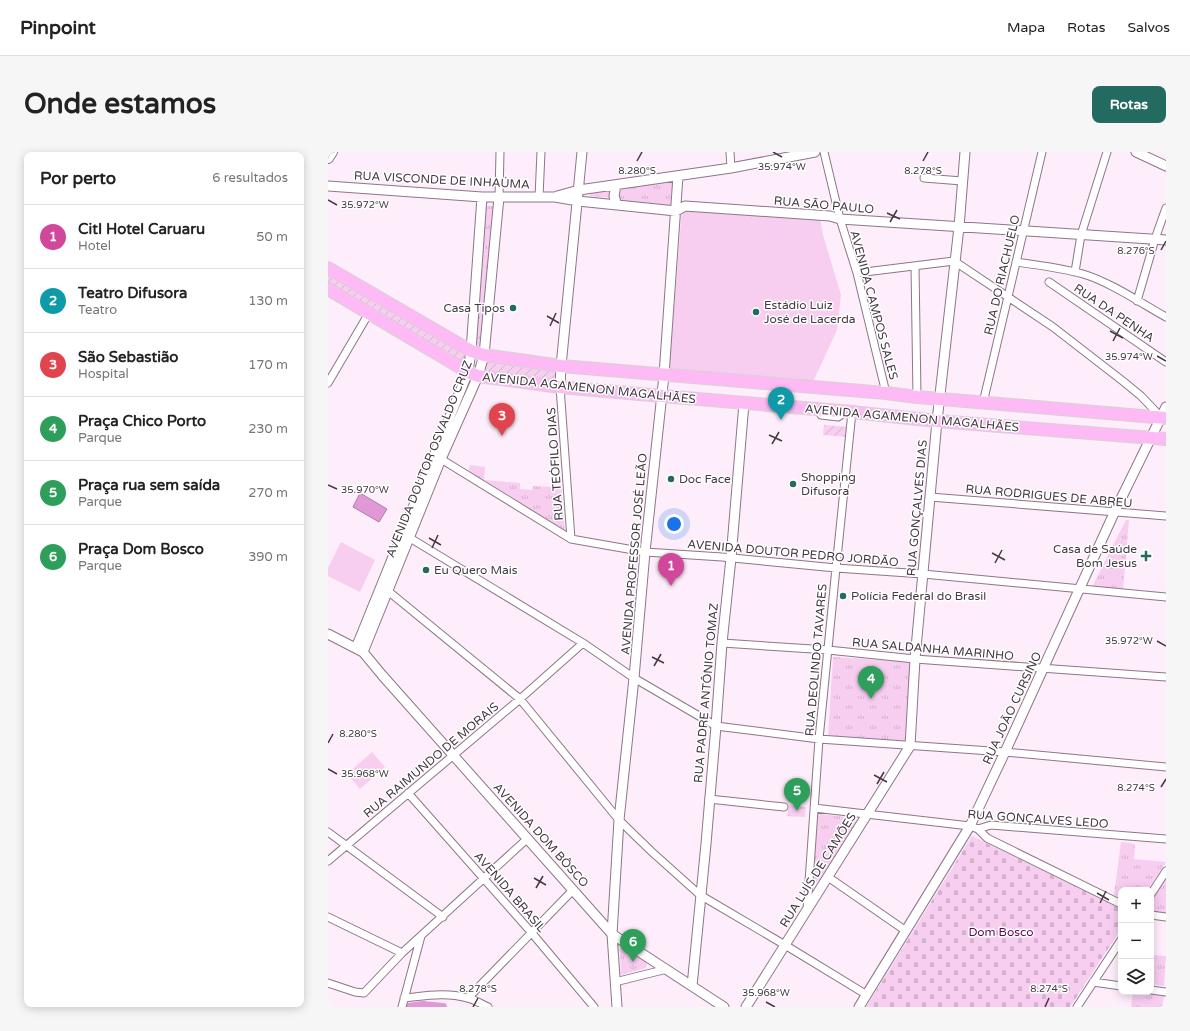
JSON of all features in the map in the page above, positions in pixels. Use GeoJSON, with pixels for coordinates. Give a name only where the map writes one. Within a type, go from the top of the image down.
{"type":"FeatureCollection","features":[{"type":"Feature","properties":{"kind":"main road"},"geometry":{"type":"LineString","coordinates":[[328,158],[332,152]]}},
{"type":"Feature","properties":{"kind":"main road","name":"AVENIDA AGAMENON MAGALHÃES"},"geometry":{"type":"LineString","coordinates":[[328,268],[471,351],[484,355],[561,366],[886,393],[983,403],[1164,414]]}},
{"type":"Feature","properties":{"kind":"main road"},"geometry":{"type":"LineString","coordinates":[[328,288],[473,374]]}},
{"type":"Feature","properties":{"kind":"main road","name":"AVENIDA AGAMENON MAGALHÃES"},"geometry":{"type":"LineString","coordinates":[[473,374],[560,387],[818,409],[937,421],[1166,439]]}},
{"type":"Feature","properties":{"kind":"street"},"geometry":{"type":"LineString","coordinates":[[499,197],[500,152]]}},
{"type":"Feature","properties":{"kind":"street"},"geometry":{"type":"LineString","coordinates":[[539,197],[542,152]]}},
{"type":"Feature","properties":{"kind":"street"},"geometry":{"type":"LineString","coordinates":[[560,387],[582,152]]}},
{"type":"Feature","properties":{"kind":"street"},"geometry":{"type":"LineString","coordinates":[[730,152],[731,168]]}},
{"type":"Feature","properties":{"kind":"street","name":"RUA VISCONDE DE INHAÚMA"},"geometry":{"type":"LineString","coordinates":[[555,197],[579,190],[731,168],[815,152]]}},
{"type":"Feature","properties":{"kind":"street","name":"AVENIDA CAMPOS SALES"},"geometry":{"type":"LineString","coordinates":[[824,152],[840,219],[857,272],[886,393]]}},
{"type":"Feature","properties":{"kind":"street","name":"RUA GONÇALVES DIAS"},"geometry":{"type":"LineString","coordinates":[[910,746],[915,659],[937,421],[959,227],[965,152]]}},
{"type":"Feature","properties":{"kind":"street","name":"RUA DO RIACHUELO"},"geometry":{"type":"LineString","coordinates":[[983,403],[1042,152]]}},
{"type":"Feature","properties":{"kind":"street"},"geometry":{"type":"LineString","coordinates":[[1075,272],[1081,235],[1107,152]]}},
{"type":"Feature","properties":{"kind":"street"},"geometry":{"type":"LineString","coordinates":[[1136,152],[1166,166]]}},
{"type":"Feature","properties":{"kind":"street","name":"AVENIDA PROFESSOR JOSÉ LEÃO"},"geometry":{"type":"LineString","coordinates":[[616,1006],[612,934],[620,820],[645,552],[664,375],[678,176]]}},
{"type":"Feature","properties":{"kind":"street"},"geometry":{"type":"LineString","coordinates":[[924,178],[962,181]]}},
{"type":"Feature","properties":{"kind":"street"},"geometry":{"type":"LineString","coordinates":[[616,185],[614,196],[617,205]]}},
{"type":"Feature","properties":{"kind":"street","name":"RUA VISCONDE DE INHAÚMA"},"geometry":{"type":"LineString","coordinates":[[328,186],[482,197],[555,197],[578,201]]}},
{"type":"Feature","properties":{"kind":"street","name":"AVENIDA DOUTOR OSVALDO CRUZ"},"geometry":{"type":"LineString","coordinates":[[360,650],[388,591],[410,538],[442,459],[473,374],[471,351],[482,197]]}},
{"type":"Feature","properties":{"kind":"street","name":"AVENIDA DOUTOR OSVALDO CRUZ"},"geometry":{"type":"LineString","coordinates":[[360,650],[473,374],[484,355],[499,197]]}},
{"type":"Feature","properties":{"kind":"street","name":"RUA SÃO PAULO"},"geometry":{"type":"LineString","coordinates":[[578,201],[676,211],[685,206],[830,216],[840,219],[1166,240]]}},
{"type":"Feature","properties":{"kind":"street"},"geometry":{"type":"LineString","coordinates":[[1137,301],[1155,239],[1166,208]]}},
{"type":"Feature","properties":{"kind":"street"},"geometry":{"type":"LineString","coordinates":[[857,272],[954,261],[1008,298],[1036,314],[1164,414]]}},
{"type":"Feature","properties":{"kind":"street"},"geometry":{"type":"LineString","coordinates":[[1016,262],[1075,272],[1091,277],[1105,283],[1166,317]]}},
{"type":"Feature","properties":{"kind":"street"},"geometry":{"type":"LineString","coordinates":[[915,266],[917,397]]}},
{"type":"Feature","properties":{"kind":"street","name":"RUA DA PENHA"},"geometry":{"type":"LineString","coordinates":[[1049,282],[1166,362]]}},
{"type":"Feature","properties":{"kind":"street"},"geometry":{"type":"LineString","coordinates":[[328,383],[369,313]]}},
{"type":"Feature","properties":{"kind":"street","name":"RUA TEÓFILO DIAS"},"geometry":{"type":"LineString","coordinates":[[560,387],[571,539]]}},
{"type":"Feature","properties":{"kind":"street","name":"RUA PADRE ANTÔNIO TOMAZ"},"geometry":{"type":"LineString","coordinates":[[692,986],[744,403]]}},
{"type":"Feature","properties":{"kind":"street","name":"RUA DEOLINDO TAVARES"},"geometry":{"type":"LineString","coordinates":[[807,910],[819,739],[836,568],[849,412]]}},
{"type":"Feature","properties":{"kind":"street","name":"RUA JOÃO CURSINO"},"geometry":{"type":"LineString","coordinates":[[859,1007],[906,931],[974,827],[1005,752],[1079,590],[1151,437],[1164,414]]}},
{"type":"Feature","properties":{"kind":"street","name":"AVENIDA DOUTOR PEDRO JORDÃO"},"geometry":{"type":"LineString","coordinates":[[442,459],[571,539],[645,552],[923,574],[1079,590],[1166,597]]}},
{"type":"Feature","properties":{"kind":"street","name":"RUA RODRIGUES DE ABREU"},"geometry":{"type":"LineString","coordinates":[[930,497],[1166,516]]}},
{"type":"Feature","properties":{"kind":"street"},"geometry":{"type":"LineString","coordinates":[[410,538],[582,643],[634,678],[716,726],[819,739],[1005,752],[1166,767]]}},
{"type":"Feature","properties":{"kind":"street"},"geometry":{"type":"LineString","coordinates":[[388,591],[520,699],[620,820],[652,852],[700,895],[867,995]]}},
{"type":"Feature","properties":{"kind":"street"},"geometry":{"type":"LineString","coordinates":[[328,634],[360,650]]}},
{"type":"Feature","properties":{"kind":"street","name":"RUA RAIMUNDO DE MORAIS"},"geometry":{"type":"LineString","coordinates":[[328,861],[520,699],[582,643]]}},
{"type":"Feature","properties":{"kind":"street","name":"RUA SALDANHA MARINHO"},"geometry":{"type":"LineString","coordinates":[[722,643],[828,650],[915,659],[1043,669],[1166,677]]}},
{"type":"Feature","properties":{"kind":"street","name":"AVENIDA DOM BÔSCO"},"geometry":{"type":"LineString","coordinates":[[360,650],[612,934],[724,1007]]}},
{"type":"Feature","properties":{"kind":"street","name":"RUA LUÍS DE CAMÕES"},"geometry":{"type":"LineString","coordinates":[[746,1007],[910,746]]}},
{"type":"Feature","properties":{"kind":"street","name":"AVENIDA BRASIL"},"geometry":{"type":"LineString","coordinates":[[408,793],[531,932],[594,1007]]}},
{"type":"Feature","properties":{"kind":"street"},"geometry":{"type":"LineString","coordinates":[[709,799],[784,807]]}},
{"type":"Feature","properties":{"kind":"street","name":"RUA GONÇALVES LEDO"},"geometry":{"type":"LineString","coordinates":[[814,808],[974,827],[991,825],[1166,839]]}},
{"type":"Feature","properties":{"kind":"street"},"geometry":{"type":"LineString","coordinates":[[974,827],[987,838],[1118,903]]}},
{"type":"Feature","properties":{"kind":"street"},"geometry":{"type":"LineString","coordinates":[[328,832],[443,917]]}},
{"type":"Feature","properties":{"kind":"street"},"geometry":{"type":"LineString","coordinates":[[328,983],[360,994],[364,993],[421,935],[443,917],[528,838]]}},
{"type":"Feature","properties":{"kind":"street"},"geometry":{"type":"LineString","coordinates":[[1154,889],[1166,871]]}},
{"type":"Feature","properties":{"kind":"street"},"geometry":{"type":"LineString","coordinates":[[828,878],[906,931]]}},
{"type":"Feature","properties":{"kind":"street"},"geometry":{"type":"LineString","coordinates":[[468,998],[573,890]]}},
{"type":"Feature","properties":{"kind":"street"},"geometry":{"type":"LineString","coordinates":[[1154,915],[1166,917]]}},
{"type":"Feature","properties":{"kind":"street"},"geometry":{"type":"LineString","coordinates":[[328,917],[402,953]]}},
{"type":"Feature","properties":{"kind":"street"},"geometry":{"type":"LineString","coordinates":[[421,935],[403,1002],[436,994],[468,998],[488,1007]]}},
{"type":"Feature","properties":{"kind":"street"},"geometry":{"type":"LineString","coordinates":[[1077,1007],[1118,944]]}},
{"type":"Feature","properties":{"kind":"street"},"geometry":{"type":"LineString","coordinates":[[615,982],[667,969]]}},
{"type":"Feature","properties":{"kind":"street"},"geometry":{"type":"LineString","coordinates":[[1093,982],[1118,986]]}},
{"type":"Feature","properties":{"kind":"street"},"geometry":{"type":"LineString","coordinates":[[1154,990],[1166,992]]}},
{"type":"Feature","properties":{"kind":"green space"},"geometry":{"type":"Polygon","coordinates":[[[673,182],[670,209],[621,203],[617,194],[623,186],[673,182]]]}},
{"type":"Feature","properties":{"kind":"green space"},"geometry":{"type":"Polygon","coordinates":[[[612,190],[612,198],[590,196],[590,192],[612,190]]]}},
{"type":"Feature","properties":{"kind":"green space"},"geometry":{"type":"Polygon","coordinates":[[[484,206],[495,206],[482,353],[473,349],[484,206]]]}},
{"type":"Feature","properties":{"kind":"green space","name":"Estádio Luiz José de Lacerda"},"geometry":{"type":"Polygon","coordinates":[[[682,209],[820,218],[823,235],[841,295],[837,330],[812,384],[669,370],[682,209]]]}},
{"type":"Feature","properties":{"kind":"green space"},"geometry":{"type":"Polygon","coordinates":[[[328,272],[468,354],[467,366],[328,283],[328,272]]]}},
{"type":"Feature","properties":{"kind":"green space"},"geometry":{"type":"Polygon","coordinates":[[[488,360],[557,370],[555,382],[482,373],[488,360]]]}},
{"type":"Feature","properties":{"kind":"green space"},"geometry":{"type":"Polygon","coordinates":[[[824,425],[848,427],[847,437],[823,435],[824,425]]]}},
{"type":"Feature","properties":{"kind":"green space"},"geometry":{"type":"Polygon","coordinates":[[[470,465],[485,467],[484,480],[520,483],[520,489],[532,490],[533,486],[553,487],[561,485],[565,533],[468,473],[470,465]]]}},
{"type":"Feature","properties":{"kind":"green space"},"geometry":{"type":"Polygon","coordinates":[[[1126,520],[1129,520],[1123,589],[1092,587],[1126,520]]]}},
{"type":"Feature","properties":{"kind":"green space"},"geometry":{"type":"Polygon","coordinates":[[[341,542],[375,560],[360,592],[328,576],[328,568],[341,542]]]}},
{"type":"Feature","properties":{"kind":"green space"},"geometry":{"type":"Polygon","coordinates":[[[833,657],[914,662],[909,742],[828,736],[833,657]]]}},
{"type":"Feature","properties":{"kind":"green space"},"geometry":{"type":"Polygon","coordinates":[[[372,752],[385,767],[360,789],[347,774],[372,752]]]}},
{"type":"Feature","properties":{"kind":"green space"},"geometry":{"type":"Polygon","coordinates":[[[789,805],[806,807],[805,817],[787,816],[789,805]]]}},
{"type":"Feature","properties":{"kind":"green space"},"geometry":{"type":"Polygon","coordinates":[[[821,814],[855,818],[857,820],[857,824],[822,878],[815,883],[813,879],[817,818],[818,815],[821,814]]]}},
{"type":"Feature","properties":{"kind":"green space","name":"Dom Bosco"},"geometry":{"type":"Polygon","coordinates":[[[972,836],[1118,907],[1118,934],[1070,1007],[866,1007],[972,836]]]}},
{"type":"Feature","properties":{"kind":"green space"},"geometry":{"type":"Polygon","coordinates":[[[1121,842],[1135,844],[1134,859],[1166,862],[1149,887],[1118,887],[1118,897],[1114,895],[1121,842]]]}},
{"type":"Feature","properties":{"kind":"green space"},"geometry":{"type":"Polygon","coordinates":[[[1166,878],[1166,914],[1154,912],[1154,896],[1166,878]]]}},
{"type":"Feature","properties":{"kind":"green space"},"geometry":{"type":"Polygon","coordinates":[[[620,947],[645,961],[647,963],[646,968],[621,975],[620,947]]]}},
{"type":"Feature","properties":{"kind":"green space"},"geometry":{"type":"Polygon","coordinates":[[[1154,955],[1166,956],[1164,986],[1154,984],[1154,955]]]}},
{"type":"Feature","properties":{"kind":"green space"},"geometry":{"type":"Polygon","coordinates":[[[1133,995],[1164,996],[1162,1007],[1131,1007],[1133,995]]]}},
{"type":"Feature","properties":{"kind":"shaded area"},"geometry":{"type":"Polygon","coordinates":[[[360,493],[387,509],[379,522],[353,507],[360,493]]]}},
{"type":"Feature","properties":{"kind":"waterway"},"geometry":{"type":"LineString","coordinates":[[408,1007],[423,1005],[443,1007]]}},
{"type":"Feature","properties":{"kind":"place","name":"Casa Tipos"},"geometry":{"type":"Point","coordinates":[513,308]}},
{"type":"Feature","properties":{"kind":"place","name":"Estádio Luiz José de Lacerda"},"geometry":{"type":"Point","coordinates":[756,312]}},
{"type":"Feature","properties":{"kind":"place","name":"Teatro Difusora"},"geometry":{"type":"Point","coordinates":[781,420]}},
{"type":"Feature","properties":{"kind":"place","name":"São Sebastião"},"geometry":{"type":"Point","coordinates":[502,436]}},
{"type":"Feature","properties":{"kind":"place","name":"Doc Face"},"geometry":{"type":"Point","coordinates":[671,479]}},
{"type":"Feature","properties":{"kind":"place","name":"Shopping Difusora"},"geometry":{"type":"Point","coordinates":[793,484]}},
{"type":"Feature","properties":{"kind":"place","name":"Casa de Saúde Bom Jesus"},"geometry":{"type":"Point","coordinates":[1146,556]}},
{"type":"Feature","properties":{"kind":"place","name":"Eu Quero Mais"},"geometry":{"type":"Point","coordinates":[426,570]}},
{"type":"Feature","properties":{"kind":"place","name":"CitI Hotel Caruaru"},"geometry":{"type":"Point","coordinates":[671,586]}},
{"type":"Feature","properties":{"kind":"place","name":"Polícia Federal do Brasil"},"geometry":{"type":"Point","coordinates":[843,596]}},
{"type":"Feature","properties":{"kind":"place","name":"Praça Chico Porto"},"geometry":{"type":"Point","coordinates":[871,699]}},
{"type":"Feature","properties":{"kind":"place","name":"Praça rua sem saída"},"geometry":{"type":"Point","coordinates":[797,811]}},
{"type":"Feature","properties":{"kind":"place","name":"Praça Dom Bosco"},"geometry":{"type":"Point","coordinates":[633,962]}}]}
